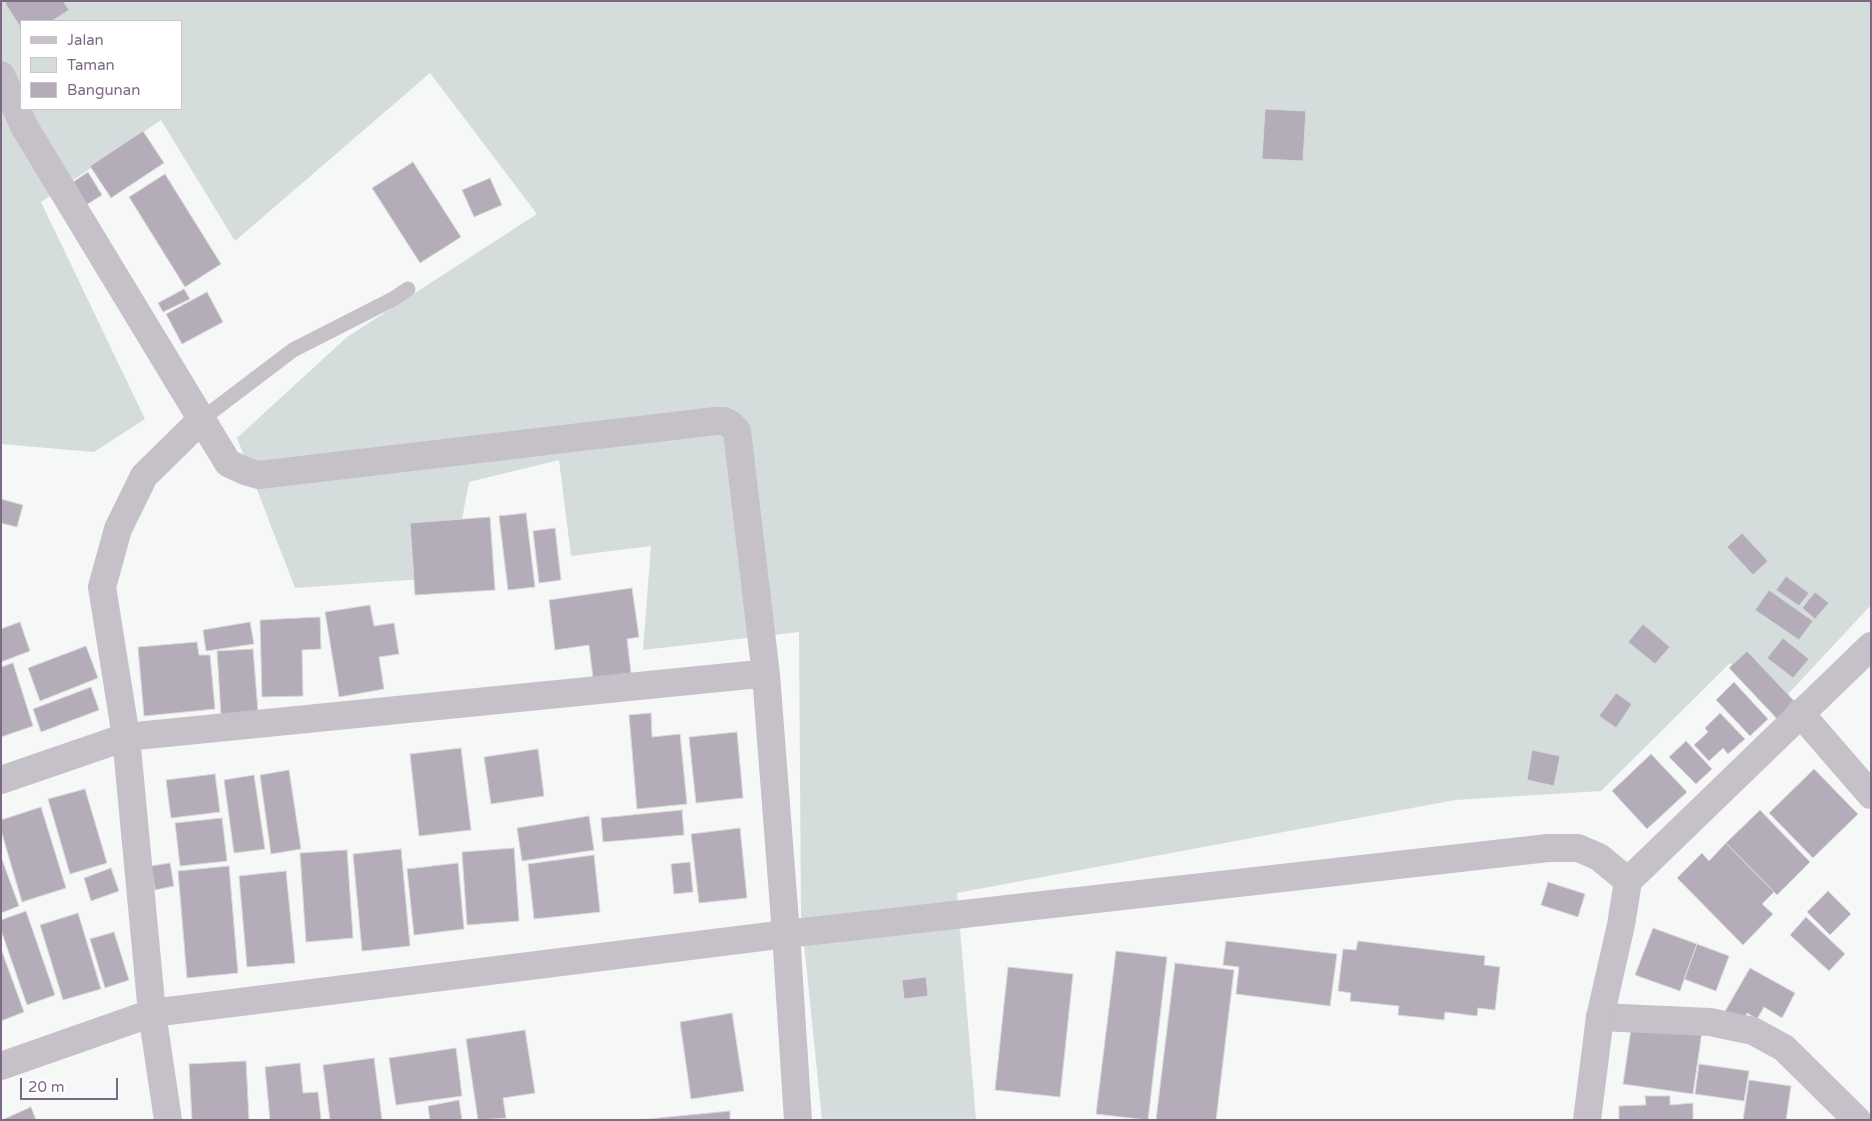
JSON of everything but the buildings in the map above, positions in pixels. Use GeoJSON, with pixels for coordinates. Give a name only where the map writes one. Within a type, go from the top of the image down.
{"type":"FeatureCollection","features":[{"type":"Feature","properties":{"kind":"street"},"geometry":{"type":"LineString","coordinates":[[1,75],[25,128],[228,463],[245,472],[259,475],[724,420],[737,431],[766,675],[798,1120]]}},
{"type":"Feature","properties":{"kind":"street"},"geometry":{"type":"LineString","coordinates":[[168,1120],[152,1013],[126,737],[102,587],[118,529],[144,476],[202,419]]}},
{"type":"Feature","properties":{"kind":"street"},"geometry":{"type":"LineString","coordinates":[[1587,1120],[1600,1017],[1621,925],[1628,881],[1871,646]]}},
{"type":"Feature","properties":{"kind":"street"},"geometry":{"type":"LineString","coordinates":[[1,780],[126,737],[749,675],[766,675]]}},
{"type":"Feature","properties":{"kind":"street"},"geometry":{"type":"LineString","coordinates":[[1800,713],[1871,795]]}},
{"type":"Feature","properties":{"kind":"street"},"geometry":{"type":"LineString","coordinates":[[1,1066],[152,1013],[786,934],[1548,848],[1578,848],[1599,858],[1628,881]]}},
{"type":"Feature","properties":{"kind":"street"},"geometry":{"type":"LineString","coordinates":[[1600,1017],[1710,1022],[1754,1031],[1784,1048],[1856,1120]]}},
{"type":"Feature","properties":{"kind":"lane"},"geometry":{"type":"LineString","coordinates":[[202,419],[293,350],[408,289]]}},
{"type":"Feature","properties":{"kind":"green space"},"geometry":{"type":"Polygon","coordinates":[[[1,1],[1871,1],[1871,605],[1776,707],[1730,663],[1601,791],[1455,800],[957,893],[976,1120],[822,1120],[801,914],[799,632],[643,650],[651,546],[571,556],[559,460],[469,482],[451,577],[295,588],[237,438],[347,337],[537,214],[430,73],[235,241],[161,120],[41,202],[145,419],[94,452],[1,444],[1,1]]]}}]}
